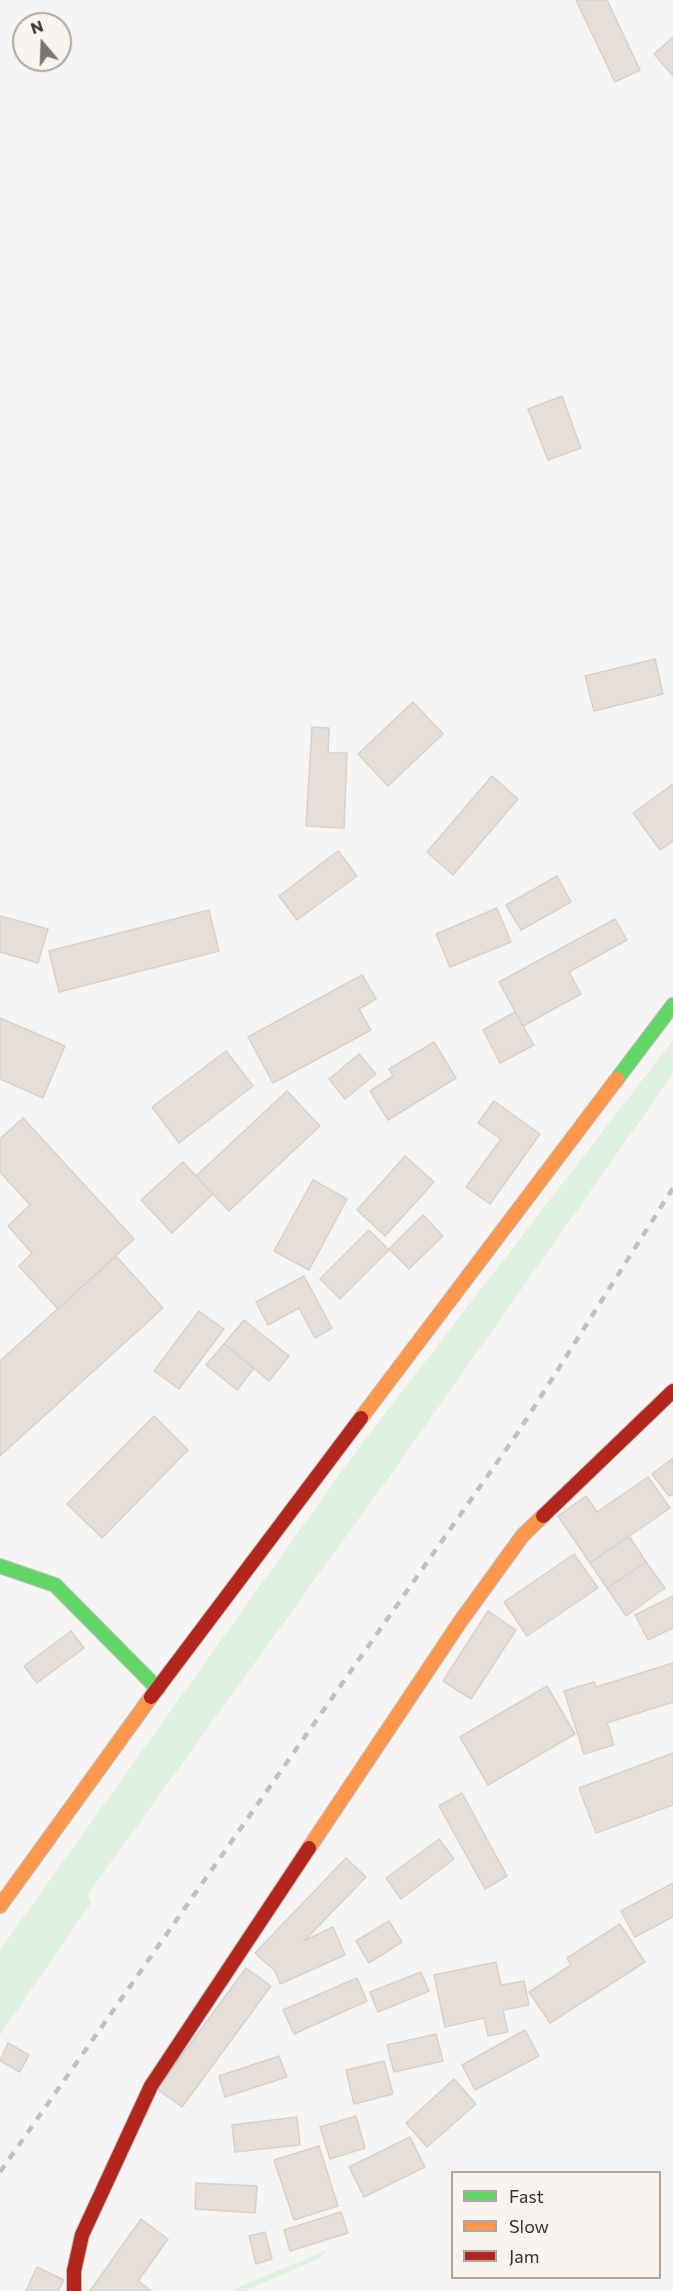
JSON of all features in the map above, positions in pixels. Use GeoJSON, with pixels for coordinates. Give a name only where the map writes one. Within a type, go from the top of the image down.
{"type":"FeatureCollection","features":[{"type":"Feature","properties":{"kind":"street"},"geometry":{"type":"LineString","coordinates":[[0,1906],[158,1689],[673,1005]]}},
{"type":"Feature","properties":{"kind":"street"},"geometry":{"type":"LineString","coordinates":[[74,2291],[74,2271],[82,2235],[151,2086],[460,1622],[523,1535],[673,1391]]}},
{"type":"Feature","properties":{"kind":"street"},"geometry":{"type":"LineString","coordinates":[[0,1566],[55,1585],[158,1689]]}},
{"type":"Feature","properties":{"kind":"green space"},"geometry":{"type":"Polygon","coordinates":[[[673,1040],[673,1074],[399,1463],[88,1894],[91,1903],[0,2035],[0,1950],[357,1450],[673,1040]]]}},
{"type":"Feature","properties":{"kind":"green space"},"geometry":{"type":"Polygon","coordinates":[[[327,2250],[318,2259],[245,2291],[229,2291],[327,2250]]]}},
{"type":"Feature","properties":{"kind":"building"},"geometry":{"type":"Polygon","coordinates":[[[576,0],[607,0],[640,70],[615,82],[576,0]]]}},
{"type":"Feature","properties":{"kind":"building"},"geometry":{"type":"Polygon","coordinates":[[[673,37],[673,76],[654,54],[673,37]]]}},
{"type":"Feature","properties":{"kind":"building"},"geometry":{"type":"Polygon","coordinates":[[[562,396],[581,448],[548,460],[528,409],[562,396]]]}},
{"type":"Feature","properties":{"kind":"building"},"geometry":{"type":"Polygon","coordinates":[[[655,659],[663,694],[594,711],[585,676],[655,659]]]}},
{"type":"Feature","properties":{"kind":"building"},"geometry":{"type":"Polygon","coordinates":[[[413,702],[443,734],[388,786],[358,754],[413,702]]]}},
{"type":"Feature","properties":{"kind":"building"},"geometry":{"type":"Polygon","coordinates":[[[312,727],[329,728],[328,753],[347,753],[344,828],[306,826],[312,727]]]}},
{"type":"Feature","properties":{"kind":"building"},"geometry":{"type":"Polygon","coordinates":[[[492,776],[518,799],[453,875],[427,852],[492,776]]]}},
{"type":"Feature","properties":{"kind":"building"},"geometry":{"type":"Polygon","coordinates":[[[673,784],[673,841],[660,850],[633,813],[673,784]]]}},
{"type":"Feature","properties":{"kind":"building"},"geometry":{"type":"Polygon","coordinates":[[[338,851],[357,876],[297,920],[279,896],[338,851]]]}},
{"type":"Feature","properties":{"kind":"building"},"geometry":{"type":"Polygon","coordinates":[[[557,876],[571,902],[521,930],[506,905],[557,876]]]}},
{"type":"Feature","properties":{"kind":"building"},"geometry":{"type":"Polygon","coordinates":[[[497,908],[511,942],[450,967],[436,934],[497,908]]]}},
{"type":"Feature","properties":{"kind":"building"},"geometry":{"type":"Polygon","coordinates":[[[209,910],[219,951],[59,992],[49,951],[209,910]]]}},
{"type":"Feature","properties":{"kind":"building"},"geometry":{"type":"Polygon","coordinates":[[[0,916],[48,929],[38,963],[0,952],[0,916]]]}},
{"type":"Feature","properties":{"kind":"building"},"geometry":{"type":"Polygon","coordinates":[[[615,919],[627,940],[569,972],[581,994],[523,1026],[499,982],[615,919]]]}},
{"type":"Feature","properties":{"kind":"building"},"geometry":{"type":"Polygon","coordinates":[[[362,975],[376,999],[359,1009],[371,1030],[273,1083],[248,1037],[362,975]]]}},
{"type":"Feature","properties":{"kind":"building"},"geometry":{"type":"Polygon","coordinates":[[[515,1012],[534,1045],[500,1063],[483,1030],[515,1012]]]}},
{"type":"Feature","properties":{"kind":"building"},"geometry":{"type":"Polygon","coordinates":[[[0,1018],[65,1046],[43,1098],[0,1079],[0,1018]]]}},
{"type":"Feature","properties":{"kind":"building"},"geometry":{"type":"Polygon","coordinates":[[[434,1042],[456,1078],[388,1120],[370,1091],[393,1076],[389,1069],[434,1042]]]}},
{"type":"Feature","properties":{"kind":"building"},"geometry":{"type":"Polygon","coordinates":[[[226,1051],[253,1086],[179,1143],[152,1107],[226,1051]]]}},
{"type":"Feature","properties":{"kind":"building"},"geometry":{"type":"Polygon","coordinates":[[[359,1054],[376,1074],[345,1099],[329,1079],[359,1054]]]}},
{"type":"Feature","properties":{"kind":"building"},"geometry":{"type":"Polygon","coordinates":[[[287,1091],[320,1126],[229,1211],[196,1176],[287,1091]]]}},
{"type":"Feature","properties":{"kind":"building"},"geometry":{"type":"Polygon","coordinates":[[[494,1101],[540,1134],[490,1204],[466,1187],[501,1139],[478,1123],[494,1101]]]}},
{"type":"Feature","properties":{"kind":"building"},"geometry":{"type":"Polygon","coordinates":[[[23,1118],[134,1239],[58,1309],[19,1266],[32,1253],[8,1226],[30,1205],[0,1172],[0,1139],[23,1118]]]}},
{"type":"Feature","properties":{"kind":"building"},"geometry":{"type":"Polygon","coordinates":[[[405,1156],[434,1182],[385,1236],[357,1210],[405,1156]]]}},
{"type":"Feature","properties":{"kind":"building"},"geometry":{"type":"Polygon","coordinates":[[[183,1162],[213,1194],[172,1233],[141,1200],[183,1162]]]}},
{"type":"Feature","properties":{"kind":"building"},"geometry":{"type":"Polygon","coordinates":[[[313,1180],[347,1199],[309,1270],[274,1251],[313,1180]]]}},
{"type":"Feature","properties":{"kind":"building"},"geometry":{"type":"Polygon","coordinates":[[[423,1215],[443,1236],[409,1269],[389,1249],[423,1215]]]}},
{"type":"Feature","properties":{"kind":"building"},"geometry":{"type":"Polygon","coordinates":[[[369,1230],[389,1250],[340,1299],[320,1279],[369,1230]]]}},
{"type":"Feature","properties":{"kind":"building"},"geometry":{"type":"Polygon","coordinates":[[[116,1256],[163,1308],[0,1456],[0,1361],[116,1256]]]}},
{"type":"Feature","properties":{"kind":"building"},"geometry":{"type":"Polygon","coordinates":[[[304,1276],[332,1328],[315,1338],[299,1308],[268,1325],[256,1302],[304,1276]]]}},
{"type":"Feature","properties":{"kind":"building"},"geometry":{"type":"Polygon","coordinates":[[[199,1311],[224,1329],[179,1389],[154,1371],[199,1311]]]}},
{"type":"Feature","properties":{"kind":"building"},"geometry":{"type":"Polygon","coordinates":[[[244,1320],[289,1356],[269,1381],[224,1344],[244,1320]]]}},
{"type":"Feature","properties":{"kind":"building"},"geometry":{"type":"Polygon","coordinates":[[[224,1344],[254,1368],[237,1390],[206,1365],[224,1344]]]}},
{"type":"Feature","properties":{"kind":"building"},"geometry":{"type":"Polygon","coordinates":[[[154,1416],[188,1450],[102,1538],[67,1504],[154,1416]]]}},
{"type":"Feature","properties":{"kind":"building"},"geometry":{"type":"Polygon","coordinates":[[[673,1458],[673,1494],[669,1496],[652,1474],[673,1458]]]}},
{"type":"Feature","properties":{"kind":"building"},"geometry":{"type":"Polygon","coordinates":[[[648,1477],[670,1508],[590,1563],[558,1516],[586,1496],[597,1512],[648,1477]]]}},
{"type":"Feature","properties":{"kind":"building"},"geometry":{"type":"Polygon","coordinates":[[[629,1536],[646,1562],[607,1588],[590,1563],[629,1536]]]}},
{"type":"Feature","properties":{"kind":"building"},"geometry":{"type":"Polygon","coordinates":[[[574,1554],[598,1588],[527,1636],[504,1602],[574,1554]]]}},
{"type":"Feature","properties":{"kind":"building"},"geometry":{"type":"Polygon","coordinates":[[[646,1562],[665,1588],[626,1616],[607,1588],[646,1562]]]}},
{"type":"Feature","properties":{"kind":"building"},"geometry":{"type":"Polygon","coordinates":[[[673,1596],[673,1628],[648,1640],[635,1615],[673,1596]]]}},
{"type":"Feature","properties":{"kind":"building"},"geometry":{"type":"Polygon","coordinates":[[[488,1611],[516,1630],[471,1699],[443,1681],[488,1611]]]}},
{"type":"Feature","properties":{"kind":"building"},"geometry":{"type":"Polygon","coordinates":[[[71,1631],[84,1648],[37,1683],[24,1666],[71,1631]]]}},
{"type":"Feature","properties":{"kind":"building"},"geometry":{"type":"Polygon","coordinates":[[[673,1663],[673,1702],[607,1723],[614,1745],[584,1754],[564,1691],[594,1682],[596,1687],[673,1663]]]}},
{"type":"Feature","properties":{"kind":"building"},"geometry":{"type":"Polygon","coordinates":[[[547,1686],[575,1734],[488,1785],[460,1737],[547,1686]]]}},
{"type":"Feature","properties":{"kind":"building"},"geometry":{"type":"Polygon","coordinates":[[[673,1753],[673,1805],[596,1833],[579,1788],[673,1753]]]}},
{"type":"Feature","properties":{"kind":"building"},"geometry":{"type":"Polygon","coordinates":[[[462,1793],[507,1876],[485,1889],[439,1806],[462,1793]]]}},
{"type":"Feature","properties":{"kind":"building"},"geometry":{"type":"Polygon","coordinates":[[[439,1839],[454,1859],[401,1899],[386,1878],[439,1839]]]}},
{"type":"Feature","properties":{"kind":"building"},"geometry":{"type":"Polygon","coordinates":[[[346,1858],[366,1877],[304,1941],[333,1927],[345,1955],[280,1984],[275,1971],[255,1953],[346,1858]]]}},
{"type":"Feature","properties":{"kind":"building"},"geometry":{"type":"Polygon","coordinates":[[[673,1883],[673,1917],[635,1937],[621,1911],[673,1883]]]}},
{"type":"Feature","properties":{"kind":"building"},"geometry":{"type":"Polygon","coordinates":[[[389,1921],[402,1942],[369,1963],[356,1941],[389,1921]]]}},
{"type":"Feature","properties":{"kind":"building"},"geometry":{"type":"Polygon","coordinates":[[[620,1924],[645,1962],[550,2023],[529,1992],[571,1965],[567,1958],[620,1924]]]}},
{"type":"Feature","properties":{"kind":"building"},"geometry":{"type":"Polygon","coordinates":[[[496,1962],[501,1985],[524,1981],[529,2005],[503,2010],[508,2032],[488,2036],[484,2018],[445,2027],[434,1975],[496,1962]]]}},
{"type":"Feature","properties":{"kind":"building"},"geometry":{"type":"Polygon","coordinates":[[[246,1968],[271,1986],[182,2107],[157,2089],[246,1968]]]}},
{"type":"Feature","properties":{"kind":"building"},"geometry":{"type":"Polygon","coordinates":[[[421,1972],[429,1991],[378,2012],[370,1992],[421,1972]]]}},
{"type":"Feature","properties":{"kind":"building"},"geometry":{"type":"Polygon","coordinates":[[[357,1978],[367,2001],[294,2034],[283,2010],[357,1978]]]}},
{"type":"Feature","properties":{"kind":"building"},"geometry":{"type":"Polygon","coordinates":[[[525,2030],[539,2056],[475,2090],[462,2065],[525,2030]]]}},
{"type":"Feature","properties":{"kind":"building"},"geometry":{"type":"Polygon","coordinates":[[[436,2034],[443,2061],[394,2072],[387,2045],[436,2034]]]}},
{"type":"Feature","properties":{"kind":"building"},"geometry":{"type":"Polygon","coordinates":[[[8,2043],[29,2055],[20,2072],[0,2061],[8,2043]]]}},
{"type":"Feature","properties":{"kind":"building"},"geometry":{"type":"Polygon","coordinates":[[[279,2056],[287,2077],[225,2097],[219,2076],[279,2056]]]}},
{"type":"Feature","properties":{"kind":"building"},"geometry":{"type":"Polygon","coordinates":[[[384,2061],[393,2094],[354,2104],[346,2070],[384,2061]]]}},
{"type":"Feature","properties":{"kind":"building"},"geometry":{"type":"Polygon","coordinates":[[[454,2079],[476,2104],[427,2147],[406,2123],[454,2079]]]}},
{"type":"Feature","properties":{"kind":"building"},"geometry":{"type":"Polygon","coordinates":[[[356,2116],[365,2148],[330,2159],[320,2127],[356,2116]]]}},
{"type":"Feature","properties":{"kind":"building"},"geometry":{"type":"Polygon","coordinates":[[[297,2117],[300,2145],[235,2152],[232,2125],[297,2117]]]}},
{"type":"Feature","properties":{"kind":"building"},"geometry":{"type":"Polygon","coordinates":[[[410,2137],[425,2167],[364,2197],[349,2167],[410,2137]]]}},
{"type":"Feature","properties":{"kind":"building"},"geometry":{"type":"Polygon","coordinates":[[[319,2146],[338,2206],[294,2220],[274,2160],[319,2146]]]}},
{"type":"Feature","properties":{"kind":"building"},"geometry":{"type":"Polygon","coordinates":[[[196,2183],[257,2186],[255,2213],[195,2209],[196,2183]]]}},
{"type":"Feature","properties":{"kind":"building"},"geometry":{"type":"Polygon","coordinates":[[[341,2212],[348,2233],[290,2251],[284,2230],[341,2212]]]}},
{"type":"Feature","properties":{"kind":"building"},"geometry":{"type":"Polygon","coordinates":[[[141,2219],[168,2239],[138,2281],[152,2291],[90,2291],[141,2219]]]}},
{"type":"Feature","properties":{"kind":"building"},"geometry":{"type":"Polygon","coordinates":[[[265,2232],[272,2259],[256,2264],[249,2236],[265,2232]]]}},
{"type":"Feature","properties":{"kind":"building"},"geometry":{"type":"Polygon","coordinates":[[[37,2267],[64,2280],[58,2291],[26,2291],[37,2267]]]}},
{"type":"Feature","properties":{"kind":"railway"},"geometry":{"type":"LineString","coordinates":[[0,2172],[519,1431],[673,1188]]}},
{"type":"Feature","properties":{"kind":"traffic: fast"},"geometry":{"type":"LineString","coordinates":[[617,1079],[673,1005]]}},
{"type":"Feature","properties":{"kind":"traffic: fast"},"geometry":{"type":"LineString","coordinates":[[0,1566],[55,1585],[158,1689]]}},
{"type":"Feature","properties":{"kind":"traffic: slow"},"geometry":{"type":"LineString","coordinates":[[361,1418],[617,1079]]}},
{"type":"Feature","properties":{"kind":"traffic: slow"},"geometry":{"type":"LineString","coordinates":[[309,1848],[460,1622],[523,1535],[543,1516]]}},
{"type":"Feature","properties":{"kind":"traffic: slow"},"geometry":{"type":"LineString","coordinates":[[0,1906],[151,1697]]}},
{"type":"Feature","properties":{"kind":"traffic: jam"},"geometry":{"type":"LineString","coordinates":[[543,1516],[673,1391]]}},
{"type":"Feature","properties":{"kind":"traffic: jam"},"geometry":{"type":"LineString","coordinates":[[151,1697],[361,1418]]}},
{"type":"Feature","properties":{"kind":"traffic: jam"},"geometry":{"type":"LineString","coordinates":[[74,2291],[74,2271],[82,2235],[151,2086],[309,1848]]}}]}
